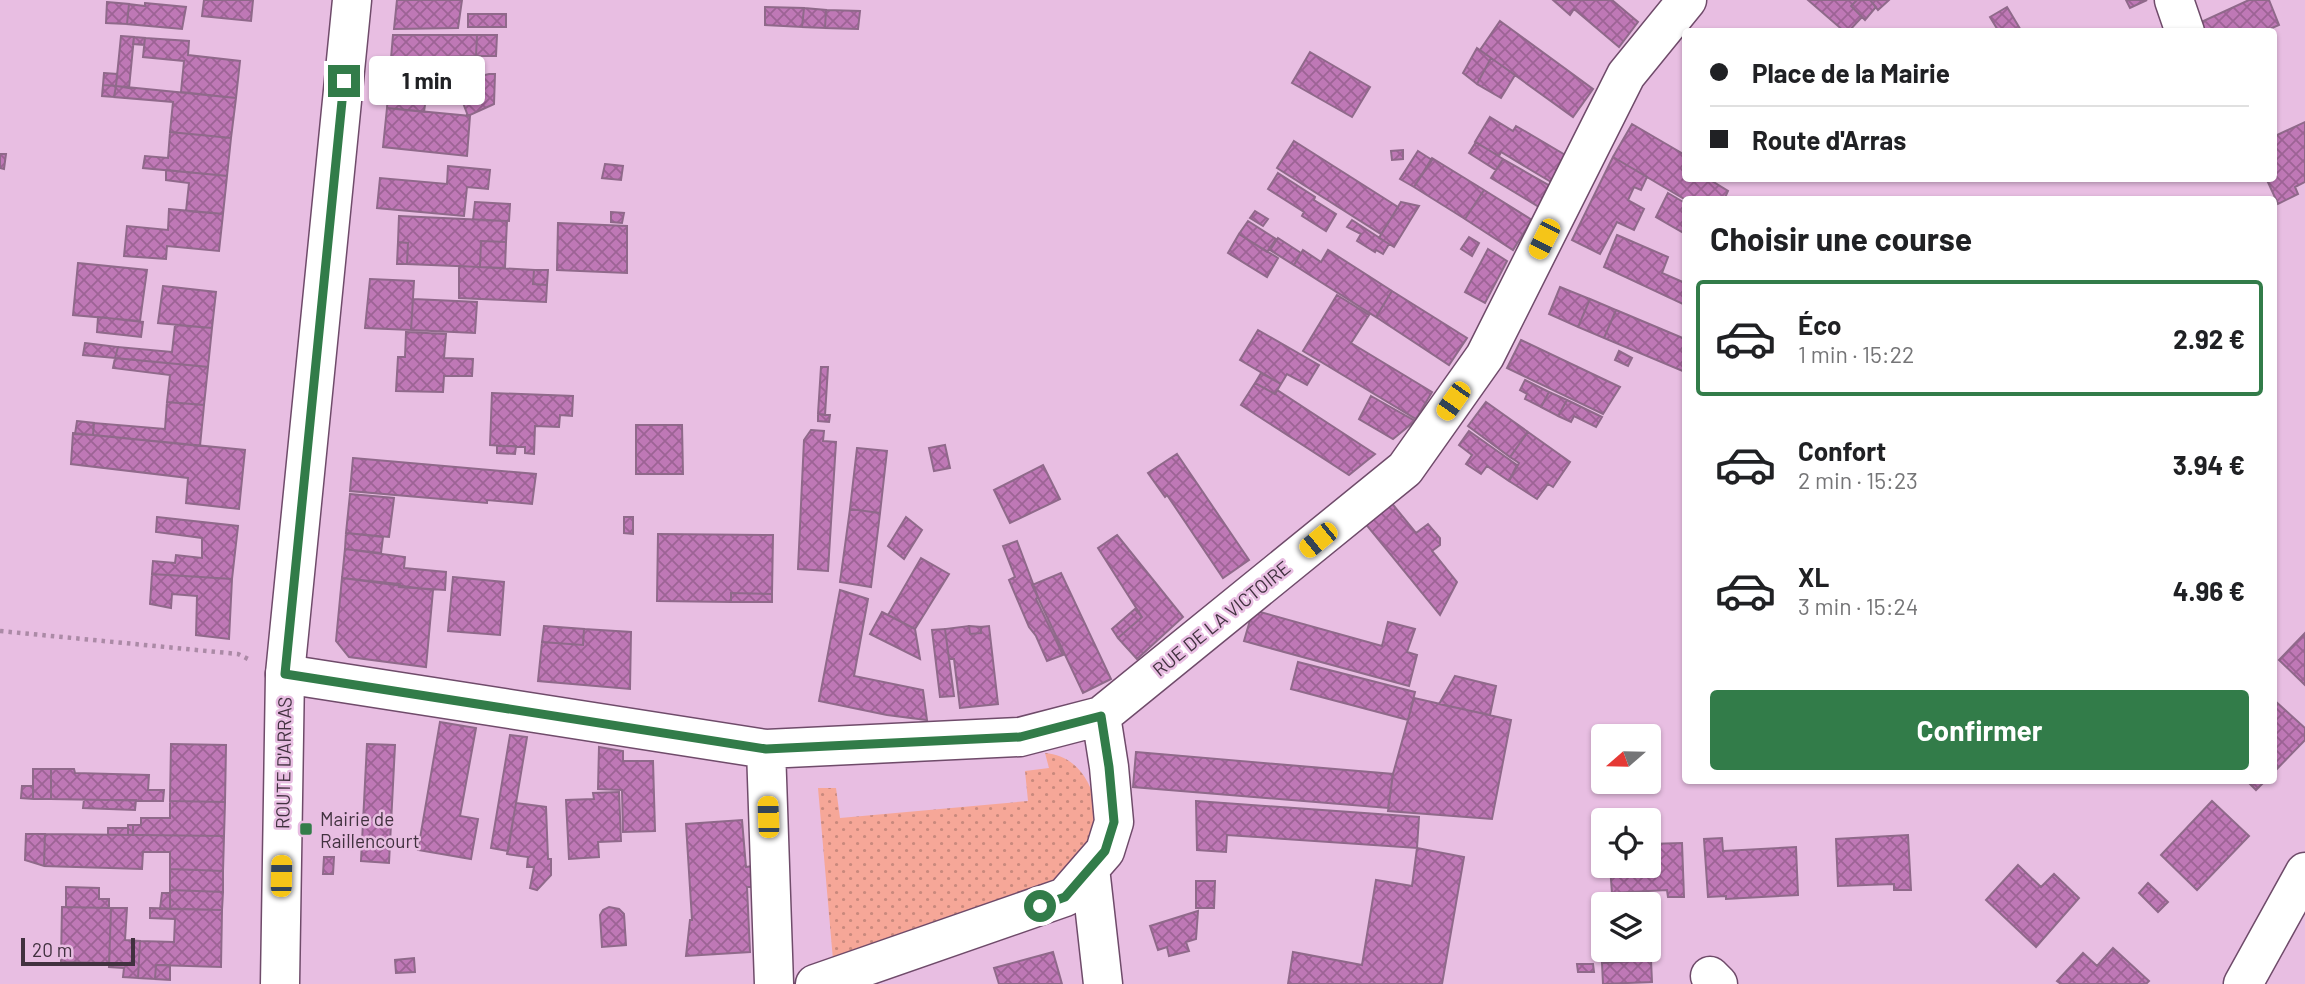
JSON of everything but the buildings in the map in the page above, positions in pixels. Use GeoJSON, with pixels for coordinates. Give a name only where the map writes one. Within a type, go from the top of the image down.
{"type":"FeatureCollection","features":[{"type":"Feature","properties":{"kind":"street","name":"ROUTE D'ARRAS"},"geometry":{"type":"LineString","coordinates":[[279,984],[285,674],[352,0]]}},
{"type":"Feature","properties":{"kind":"street","name":"RUE DE LA VICTOIRE"},"geometry":{"type":"LineString","coordinates":[[1101,716],[1405,469],[1485,356],[1626,75],[1687,0]]}},
{"type":"Feature","properties":{"kind":"street"},"geometry":{"type":"LineString","coordinates":[[2174,0],[2184,28]]}},
{"type":"Feature","properties":{"kind":"street"},"geometry":{"type":"LineString","coordinates":[[285,674],[766,749],[1020,737],[1101,716],[1114,822],[1105,851],[1065,897],[816,984]]}},
{"type":"Feature","properties":{"kind":"street"},"geometry":{"type":"LineString","coordinates":[[766,749],[774,984]]}},
{"type":"Feature","properties":{"kind":"street"},"geometry":{"type":"LineString","coordinates":[[1090,868],[1103,984]]}},
{"type":"Feature","properties":{"kind":"street"},"geometry":{"type":"LineString","coordinates":[[2243,984],[2305,872]]}},
{"type":"Feature","properties":{"kind":"path"},"geometry":{"type":"LineString","coordinates":[[0,631],[238,654],[285,674]]}},
{"type":"Feature","properties":{"kind":"shaded area"},"geometry":{"type":"Polygon","coordinates":[[[1045,753],[1061,757],[1074,765],[1084,776],[1096,806],[1097,822],[1087,856],[1067,878],[833,960],[818,788],[836,788],[840,818],[1028,801],[1025,771],[1049,768],[1045,753]]]}},
{"type":"Feature","properties":{"kind":"place","name":"Mairie de Raillencourt"},"geometry":{"type":"Point","coordinates":[306,829]}},
{"type":"Feature","properties":{"kind":"route"},"geometry":{"type":"LineString","coordinates":[[344,81],[285,674],[766,749],[1020,737],[1101,716],[1114,822],[1105,851],[1065,897],[1040,906]]}}]}
